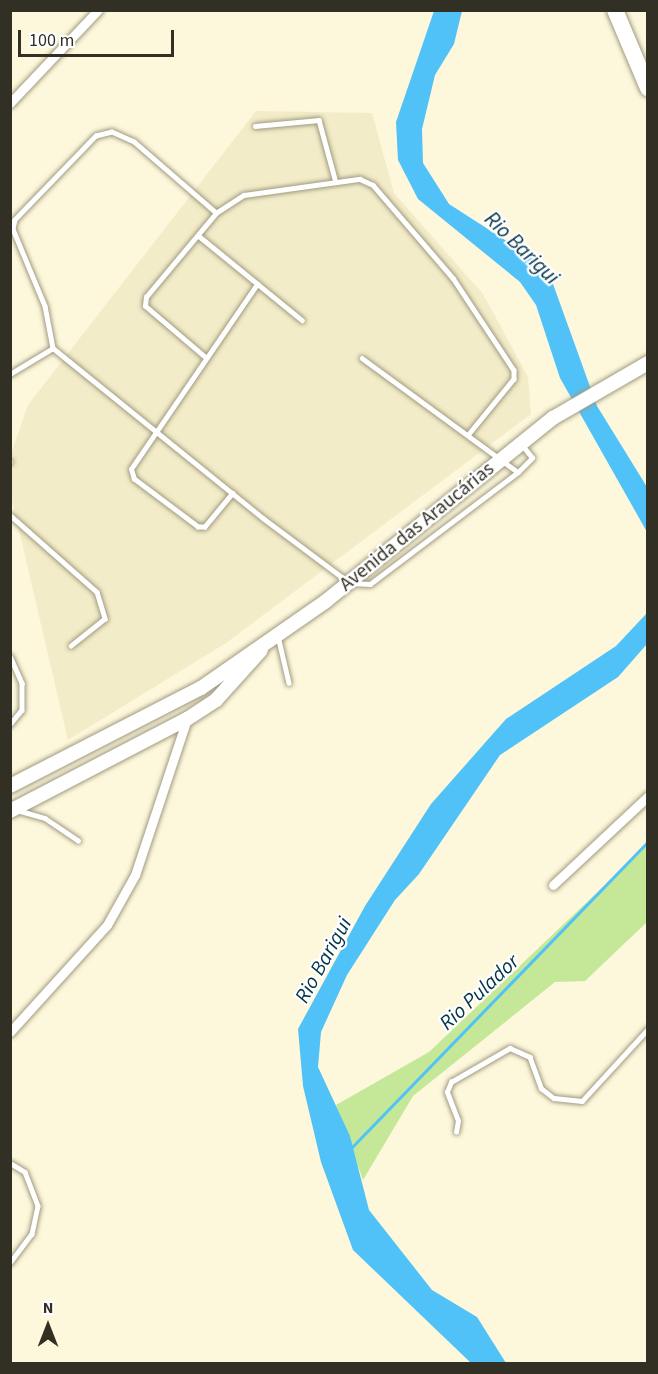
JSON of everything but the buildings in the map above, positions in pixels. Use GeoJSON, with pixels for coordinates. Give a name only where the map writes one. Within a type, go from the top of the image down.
{"type":"FeatureCollection","features":[{"type":"Feature","properties":{"kind":"highway"},"geometry":{"type":"LineString","coordinates":[[615,10],[648,88]]}},
{"type":"Feature","properties":{"kind":"main road","name":"Avenida das Araucárias"},"geometry":{"type":"LineString","coordinates":[[10,786],[201,688],[350,583],[520,443],[565,410],[594,390],[648,363]]}},
{"type":"Feature","properties":{"kind":"main road","name":"Avenida das Araucárias"},"geometry":{"type":"LineString","coordinates":[[12,810],[187,719],[216,700],[272,638]]}},
{"type":"Feature","properties":{"kind":"main road"},"geometry":{"type":"LineString","coordinates":[[187,719],[201,688]]}},
{"type":"Feature","properties":{"kind":"street"},"geometry":{"type":"LineString","coordinates":[[10,103],[98,10]]}},
{"type":"Feature","properties":{"kind":"street"},"geometry":{"type":"LineString","coordinates":[[10,1032],[107,925],[135,875],[187,719]]}},
{"type":"Feature","properties":{"kind":"street"},"geometry":{"type":"LineString","coordinates":[[553,885],[648,796]]}},
{"type":"Feature","properties":{"kind":"lane"},"geometry":{"type":"LineString","coordinates":[[255,126],[319,120],[335,179]]}},
{"type":"Feature","properties":{"kind":"lane"},"geometry":{"type":"LineString","coordinates":[[216,213],[134,142],[112,132],[96,136],[15,220],[15,239],[45,306],[53,348],[233,493],[350,583],[379,581],[518,472],[532,458],[520,443]]}},
{"type":"Feature","properties":{"kind":"lane"},"geometry":{"type":"LineString","coordinates":[[206,358],[145,306],[146,297],[216,213],[244,195],[335,179],[373,185],[453,278],[514,370],[514,380],[470,433]]}},
{"type":"Feature","properties":{"kind":"lane"},"geometry":{"type":"LineString","coordinates":[[199,236],[302,320]]}},
{"type":"Feature","properties":{"kind":"lane"},"geometry":{"type":"LineString","coordinates":[[233,493],[206,527],[198,527],[134,479],[131,469],[257,284]]}},
{"type":"Feature","properties":{"kind":"lane"},"geometry":{"type":"LineString","coordinates":[[10,374],[53,348]]}},
{"type":"Feature","properties":{"kind":"lane"},"geometry":{"type":"LineString","coordinates":[[362,358],[503,457],[518,472]]}},
{"type":"Feature","properties":{"kind":"lane"},"geometry":{"type":"LineString","coordinates":[[10,515],[97,592],[105,619],[71,646]]}},
{"type":"Feature","properties":{"kind":"lane"},"geometry":{"type":"LineString","coordinates":[[272,638],[289,683]]}},
{"type":"Feature","properties":{"kind":"lane"},"geometry":{"type":"LineString","coordinates":[[10,656],[22,683],[22,710],[10,725]]}},
{"type":"Feature","properties":{"kind":"lane"},"geometry":{"type":"LineString","coordinates":[[12,810],[45,818],[78,840]]}},
{"type":"Feature","properties":{"kind":"lane"},"geometry":{"type":"LineString","coordinates":[[456,1132],[458,1121],[447,1092],[450,1082],[510,1048],[530,1057],[542,1088],[554,1098],[582,1101],[648,1029]]}},
{"type":"Feature","properties":{"kind":"lane"},"geometry":{"type":"LineString","coordinates":[[10,1163],[25,1172],[38,1206],[33,1234],[10,1263]]}},
{"type":"Feature","properties":{"kind":"shaded area"},"geometry":{"type":"Polygon","coordinates":[[[256,111],[372,113],[394,193],[483,294],[528,377],[531,414],[226,643],[68,740],[11,496],[10,457],[28,405],[256,111]]]}},
{"type":"Feature","properties":{"kind":"green space"},"geometry":{"type":"Polygon","coordinates":[[[647,845],[647,922],[585,981],[555,982],[413,1096],[363,1180],[336,1105],[429,1052],[647,845]]]}},
{"type":"Feature","properties":{"kind":"water"},"geometry":{"type":"Polygon","coordinates":[[[434,11],[462,11],[454,44],[435,75],[422,129],[423,163],[449,204],[533,258],[553,284],[597,406],[647,487],[647,532],[560,378],[536,305],[520,282],[418,199],[398,160],[396,122],[434,11]]]}},
{"type":"Feature","properties":{"kind":"water"},"geometry":{"type":"Polygon","coordinates":[[[647,613],[647,644],[618,677],[500,755],[419,874],[395,900],[347,975],[321,1032],[318,1067],[350,1136],[369,1210],[432,1290],[477,1317],[506,1363],[471,1363],[353,1250],[321,1162],[303,1086],[298,1029],[365,906],[431,804],[506,719],[616,646],[647,613]]]}},
{"type":"Feature","properties":{"kind":"waterway","name":"Rio Pulador"},"geometry":{"type":"LineString","coordinates":[[351,1148],[648,842]]}},
{"type":"Feature","properties":{"kind":"water label","name":"Rio Barigui"},"geometry":{"type":"Point","coordinates":[522,248]}},
{"type":"Feature","properties":{"kind":"water label","name":"Rio Barigui"},"geometry":{"type":"Point","coordinates":[323,960]}}]}
